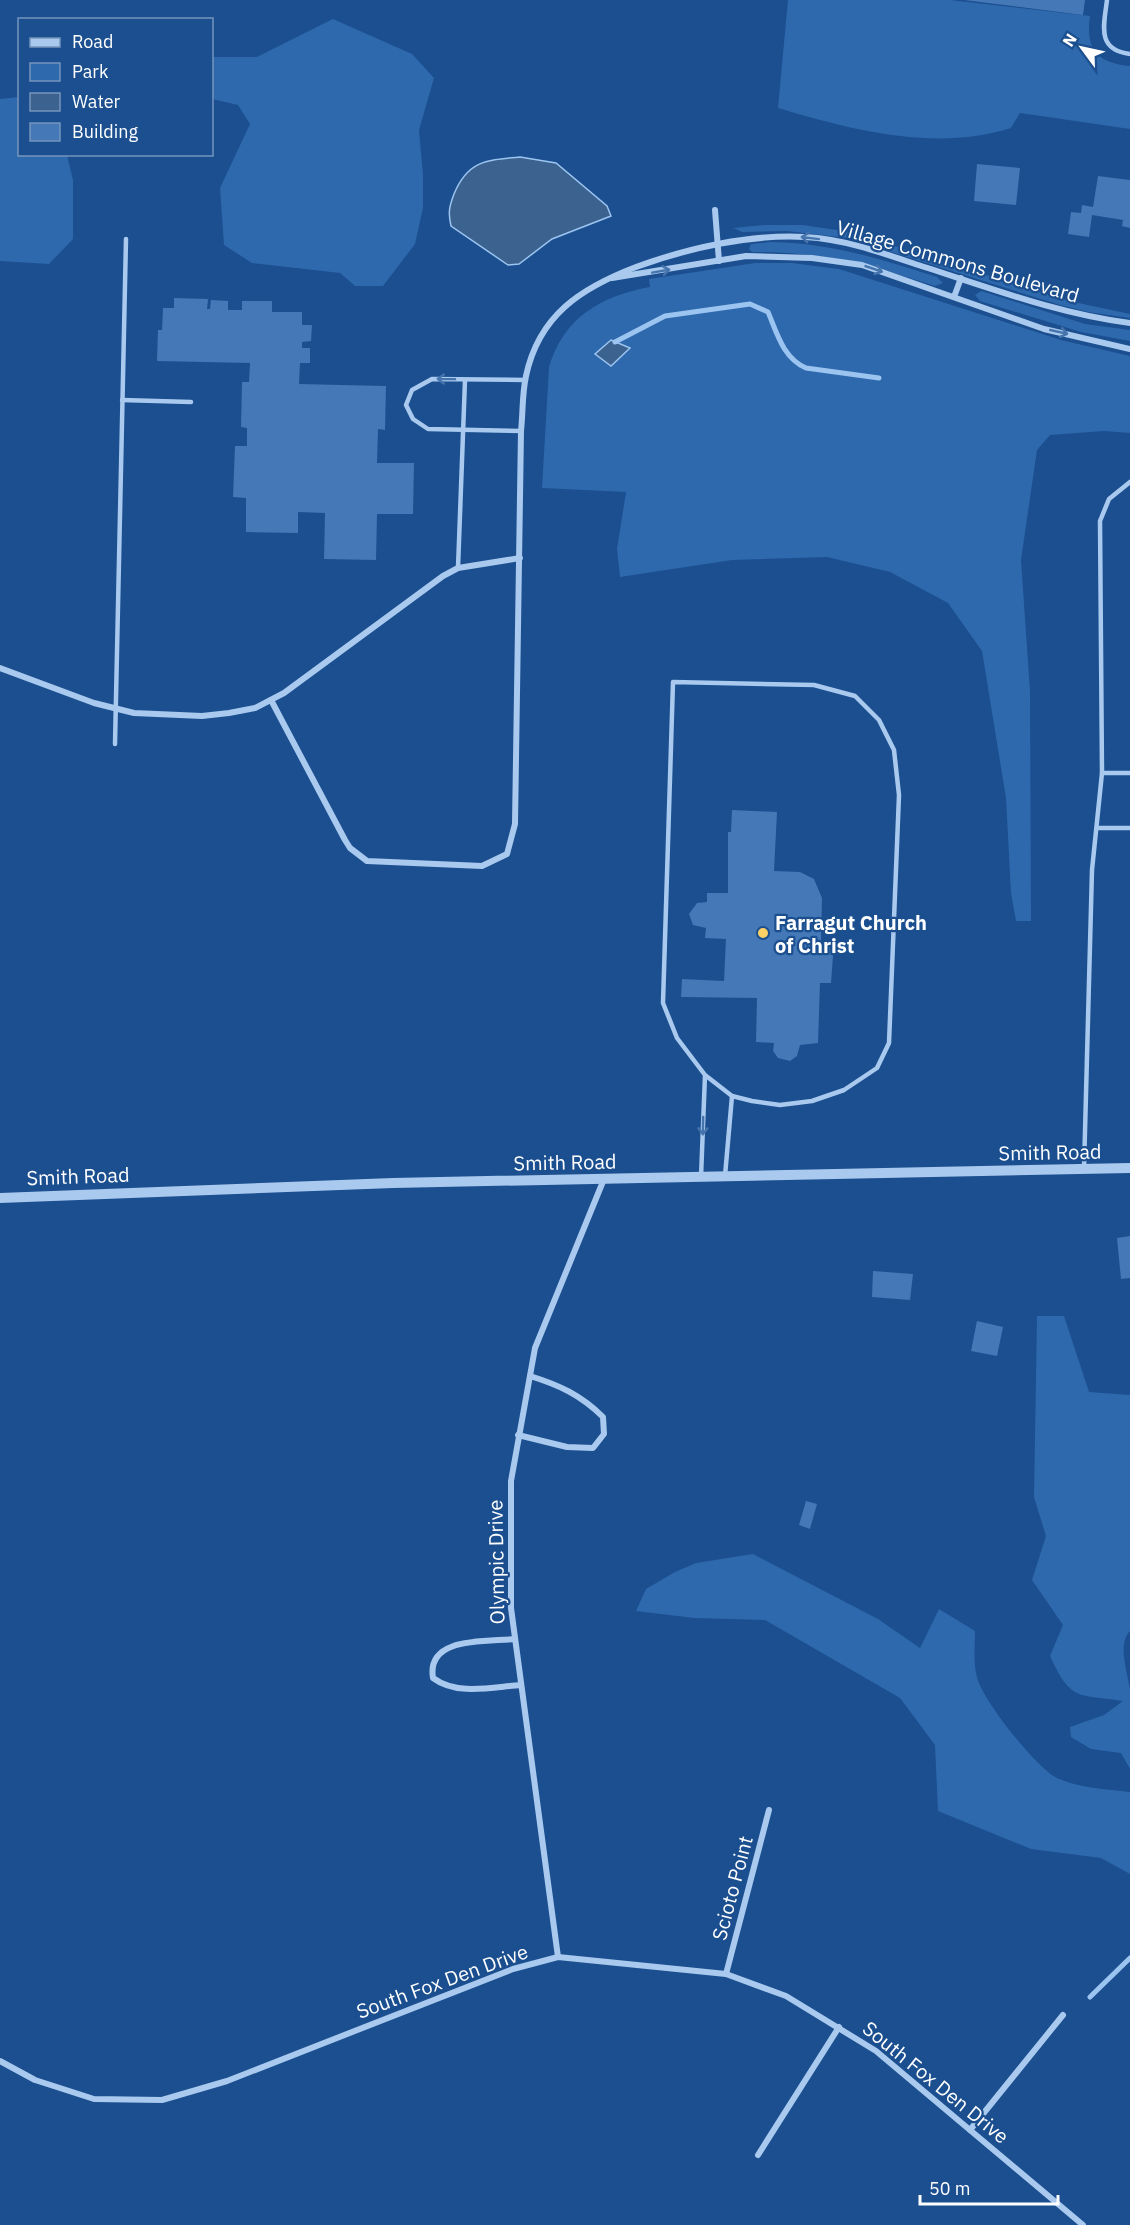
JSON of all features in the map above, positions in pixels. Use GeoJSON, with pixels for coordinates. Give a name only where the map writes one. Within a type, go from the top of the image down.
{"type":"FeatureCollection","features":[{"type":"Feature","properties":{"kind":"street"},"geometry":{"type":"LineString","coordinates":[[715,210],[719,261]]}},
{"type":"Feature","properties":{"kind":"street","name":"Village Commons Boulevard"},"geometry":{"type":"LineString","coordinates":[[271,700],[345,840],[360,857],[367,861],[482,866],[500,860],[507,854],[512,845],[515,824],[521,431],[526,380],[536,343],[564,304],[603,279],[659,259],[752,238],[806,237],[863,247],[1050,305],[1107,320],[1130,322]]}},
{"type":"Feature","properties":{"kind":"street","name":"Village Commons Boulevard"},"geometry":{"type":"LineString","coordinates":[[603,279],[757,256],[812,258],[862,265],[1044,329],[1130,349]]}},
{"type":"Feature","properties":{"kind":"street"},"geometry":{"type":"LineString","coordinates":[[954,297],[961,278]]}},
{"type":"Feature","properties":{"kind":"street"},"geometry":{"type":"LineString","coordinates":[[2,668],[94,703],[134,714],[202,716],[255,708],[271,700],[458,568],[520,558]]}},
{"type":"Feature","properties":{"kind":"street","name":"Smith Road"},"geometry":{"type":"LineString","coordinates":[[0,1198],[393,1183],[1130,1168]]}},
{"type":"Feature","properties":{"kind":"street","name":"Olympic Drive"},"geometry":{"type":"LineString","coordinates":[[558,1957],[511,1608],[511,1481],[530,1376],[543,1329],[604,1179]]}},
{"type":"Feature","properties":{"kind":"street"},"geometry":{"type":"LineString","coordinates":[[518,1435],[567,1447],[593,1448],[604,1434],[603,1417],[587,1401],[566,1388],[530,1376]]}},
{"type":"Feature","properties":{"kind":"street"},"geometry":{"type":"LineString","coordinates":[[515,1639],[447,1646],[436,1655],[431,1667],[433,1678],[443,1685],[458,1689],[521,1685]]}},
{"type":"Feature","properties":{"kind":"street","name":"Scioto Point"},"geometry":{"type":"LineString","coordinates":[[726,1974],[769,1810]]}},
{"type":"Feature","properties":{"kind":"street","name":"South Fox Den Drive"},"geometry":{"type":"LineString","coordinates":[[0,2061],[35,2080],[94,2099],[162,2100],[226,2081],[513,1969],[558,1957],[726,1974],[786,1996],[876,2050],[1083,2225]]}},
{"type":"Feature","properties":{"kind":"street"},"geometry":{"type":"LineString","coordinates":[[970,2130],[1064,2014]]}},
{"type":"Feature","properties":{"kind":"street"},"geometry":{"type":"LineString","coordinates":[[758,2155],[839,2027]]}},
{"type":"Feature","properties":{"kind":"lane"},"geometry":{"type":"LineString","coordinates":[[1107,1],[1104,31],[1106,39],[1116,51],[1130,54]]}},
{"type":"Feature","properties":{"kind":"lane"},"geometry":{"type":"LineString","coordinates":[[115,744],[126,239]]}},
{"type":"Feature","properties":{"kind":"lane"},"geometry":{"type":"LineString","coordinates":[[521,431],[437,430],[420,426],[408,413],[406,405],[407,397],[420,383],[432,379],[526,380]]}},
{"type":"Feature","properties":{"kind":"lane"},"geometry":{"type":"LineString","coordinates":[[458,568],[465,380]]}},
{"type":"Feature","properties":{"kind":"lane"},"geometry":{"type":"LineString","coordinates":[[122,400],[191,402]]}},
{"type":"Feature","properties":{"kind":"lane"},"geometry":{"type":"LineString","coordinates":[[1084,1169],[1092,870],[1102,773],[1100,521],[1109,499],[1130,482]]}},
{"type":"Feature","properties":{"kind":"lane"},"geometry":{"type":"LineString","coordinates":[[673,682],[814,685],[855,696],[879,720],[894,750],[899,795],[889,1043],[877,1068],[844,1090],[812,1101],[780,1105],[732,1096],[705,1075],[677,1038],[663,1003],[673,682]]}},
{"type":"Feature","properties":{"kind":"lane"},"geometry":{"type":"LineString","coordinates":[[1102,773],[1130,773]]}},
{"type":"Feature","properties":{"kind":"lane"},"geometry":{"type":"LineString","coordinates":[[1097,828],[1130,828]]}},
{"type":"Feature","properties":{"kind":"lane"},"geometry":{"type":"LineString","coordinates":[[701,1177],[705,1075]]}},
{"type":"Feature","properties":{"kind":"lane"},"geometry":{"type":"LineString","coordinates":[[725,1176],[732,1096]]}},
{"type":"Feature","properties":{"kind":"green space"},"geometry":{"type":"Polygon","coordinates":[[[788,0],[950,0],[1090,16],[1090,38],[1096,53],[1110,62],[1130,66],[1130,129],[1020,113],[1011,128],[982,135],[924,138],[864,130],[778,108],[788,0]]]}},
{"type":"Feature","properties":{"kind":"green space"},"geometry":{"type":"Polygon","coordinates":[[[333,19],[412,54],[434,78],[419,130],[423,208],[415,244],[383,286],[355,286],[340,273],[252,263],[224,245],[220,188],[250,124],[238,105],[213,99],[213,57],[257,57],[333,19]]]}},
{"type":"Feature","properties":{"kind":"green space"},"geometry":{"type":"Polygon","coordinates":[[[18,97],[18,156],[67,156],[73,180],[73,239],[49,264],[0,261],[0,99],[18,97]]]}},
{"type":"Feature","properties":{"kind":"green space"},"geometry":{"type":"Polygon","coordinates":[[[803,225],[850,232],[1069,301],[1130,314],[1130,318],[1060,305],[847,238],[787,231],[742,232],[733,228],[803,225]]]}},
{"type":"Feature","properties":{"kind":"green space"},"geometry":{"type":"Polygon","coordinates":[[[771,242],[814,245],[856,253],[937,277],[943,283],[935,286],[888,271],[824,257],[752,252],[749,249],[751,244],[771,242]]]}},
{"type":"Feature","properties":{"kind":"green space"},"geometry":{"type":"Polygon","coordinates":[[[755,263],[792,263],[839,269],[1061,340],[1130,356],[1130,433],[1104,431],[1050,435],[1037,450],[1021,560],[1030,691],[1031,921],[1016,921],[1011,893],[1006,798],[982,651],[948,603],[890,572],[827,557],[732,560],[620,577],[617,549],[626,492],[542,488],[549,367],[564,335],[575,322],[600,303],[650,287],[649,279],[755,263]]]}},
{"type":"Feature","properties":{"kind":"green space"},"geometry":{"type":"Polygon","coordinates":[[[981,291],[1085,324],[1130,330],[1130,341],[1081,332],[980,301],[975,295],[981,291]]]}},
{"type":"Feature","properties":{"kind":"green space"},"geometry":{"type":"Polygon","coordinates":[[[1037,1316],[1064,1316],[1089,1392],[1130,1395],[1130,1631],[1124,1643],[1124,1651],[1130,1690],[1130,1769],[1121,1753],[1091,1749],[1071,1737],[1070,1727],[1104,1715],[1123,1701],[1086,1696],[1070,1689],[1050,1656],[1063,1625],[1032,1580],[1046,1536],[1034,1497],[1037,1316]]]}},
{"type":"Feature","properties":{"kind":"green space"},"geometry":{"type":"Polygon","coordinates":[[[753,1554],[878,1619],[920,1648],[939,1609],[975,1631],[975,1666],[981,1687],[999,1716],[1036,1761],[1057,1778],[1074,1784],[1130,1792],[1130,1874],[1101,1858],[1031,1849],[938,1811],[935,1745],[900,1698],[765,1620],[694,1618],[636,1611],[646,1589],[675,1572],[696,1563],[753,1554]]]}},
{"type":"Feature","properties":{"kind":"water"},"geometry":{"type":"Polygon","coordinates":[[[520,157],[556,163],[607,206],[611,216],[552,239],[519,264],[508,265],[451,226],[450,210],[452,199],[460,183],[472,168],[488,161],[520,157]]]}},
{"type":"Feature","properties":{"kind":"water"},"geometry":{"type":"Polygon","coordinates":[[[611,340],[630,348],[611,366],[595,354],[611,340]]]}},
{"type":"Feature","properties":{"kind":"building"},"geometry":{"type":"Polygon","coordinates":[[[964,0],[1085,0],[1083,15],[964,0]]]}},
{"type":"Feature","properties":{"kind":"building"},"geometry":{"type":"Polygon","coordinates":[[[977,164],[1020,168],[1016,205],[974,201],[977,164]]]}},
{"type":"Feature","properties":{"kind":"building"},"geometry":{"type":"Polygon","coordinates":[[[1098,176],[1130,180],[1130,228],[1122,226],[1123,220],[1092,215],[1089,237],[1068,234],[1071,212],[1081,213],[1082,205],[1093,207],[1098,176]]]}},
{"type":"Feature","properties":{"kind":"building"},"geometry":{"type":"Polygon","coordinates":[[[174,298],[208,299],[207,309],[210,309],[211,300],[228,301],[228,310],[242,310],[242,301],[272,301],[272,312],[302,312],[302,325],[312,325],[311,341],[302,342],[302,348],[310,348],[310,363],[300,363],[299,384],[386,386],[385,430],[378,429],[377,463],[414,463],[413,514],[377,514],[376,560],[324,559],[325,513],[298,512],[298,533],[246,532],[246,498],[233,497],[235,446],[247,446],[247,428],[241,427],[242,382],[249,382],[250,363],[157,361],[158,330],[162,330],[163,308],[174,308],[174,298]]]}},
{"type":"Feature","properties":{"kind":"building","name":"Farragut Church of Christ"},"geometry":{"type":"Polygon","coordinates":[[[732,810],[777,812],[774,871],[800,872],[814,879],[822,898],[821,941],[834,942],[831,983],[820,983],[818,1043],[800,1045],[797,1056],[790,1061],[778,1058],[773,1051],[774,1043],[756,1042],[757,998],[681,997],[682,979],[724,981],[726,939],[705,938],[706,928],[693,925],[689,914],[697,903],[707,902],[707,893],[728,893],[728,832],[731,832],[732,810]]]}},
{"type":"Feature","properties":{"kind":"building"},"geometry":{"type":"Polygon","coordinates":[[[1130,1236],[1130,1278],[1121,1279],[1117,1238],[1130,1236]]]}},
{"type":"Feature","properties":{"kind":"building"},"geometry":{"type":"Polygon","coordinates":[[[873,1271],[913,1274],[910,1300],[872,1297],[873,1271]]]}},
{"type":"Feature","properties":{"kind":"building"},"geometry":{"type":"Polygon","coordinates":[[[977,1321],[1003,1327],[997,1356],[971,1351],[977,1321]]]}},
{"type":"Feature","properties":{"kind":"building"},"geometry":{"type":"Polygon","coordinates":[[[806,1501],[817,1504],[810,1529],[799,1525],[806,1501]]]}},
{"type":"Feature","properties":{"kind":"waterway"},"geometry":{"type":"LineString","coordinates":[[615,342],[665,316],[750,304],[768,312],[786,351],[798,364],[806,368],[879,378]]}},
{"type":"Feature","properties":{"kind":"waterway"},"geometry":{"type":"LineString","coordinates":[[1090,1997],[1130,1958]]}},
{"type":"Feature","properties":{"kind":"place","name":"Farragut Church of Christ"},"geometry":{"type":"Point","coordinates":[763,933]}}]}
